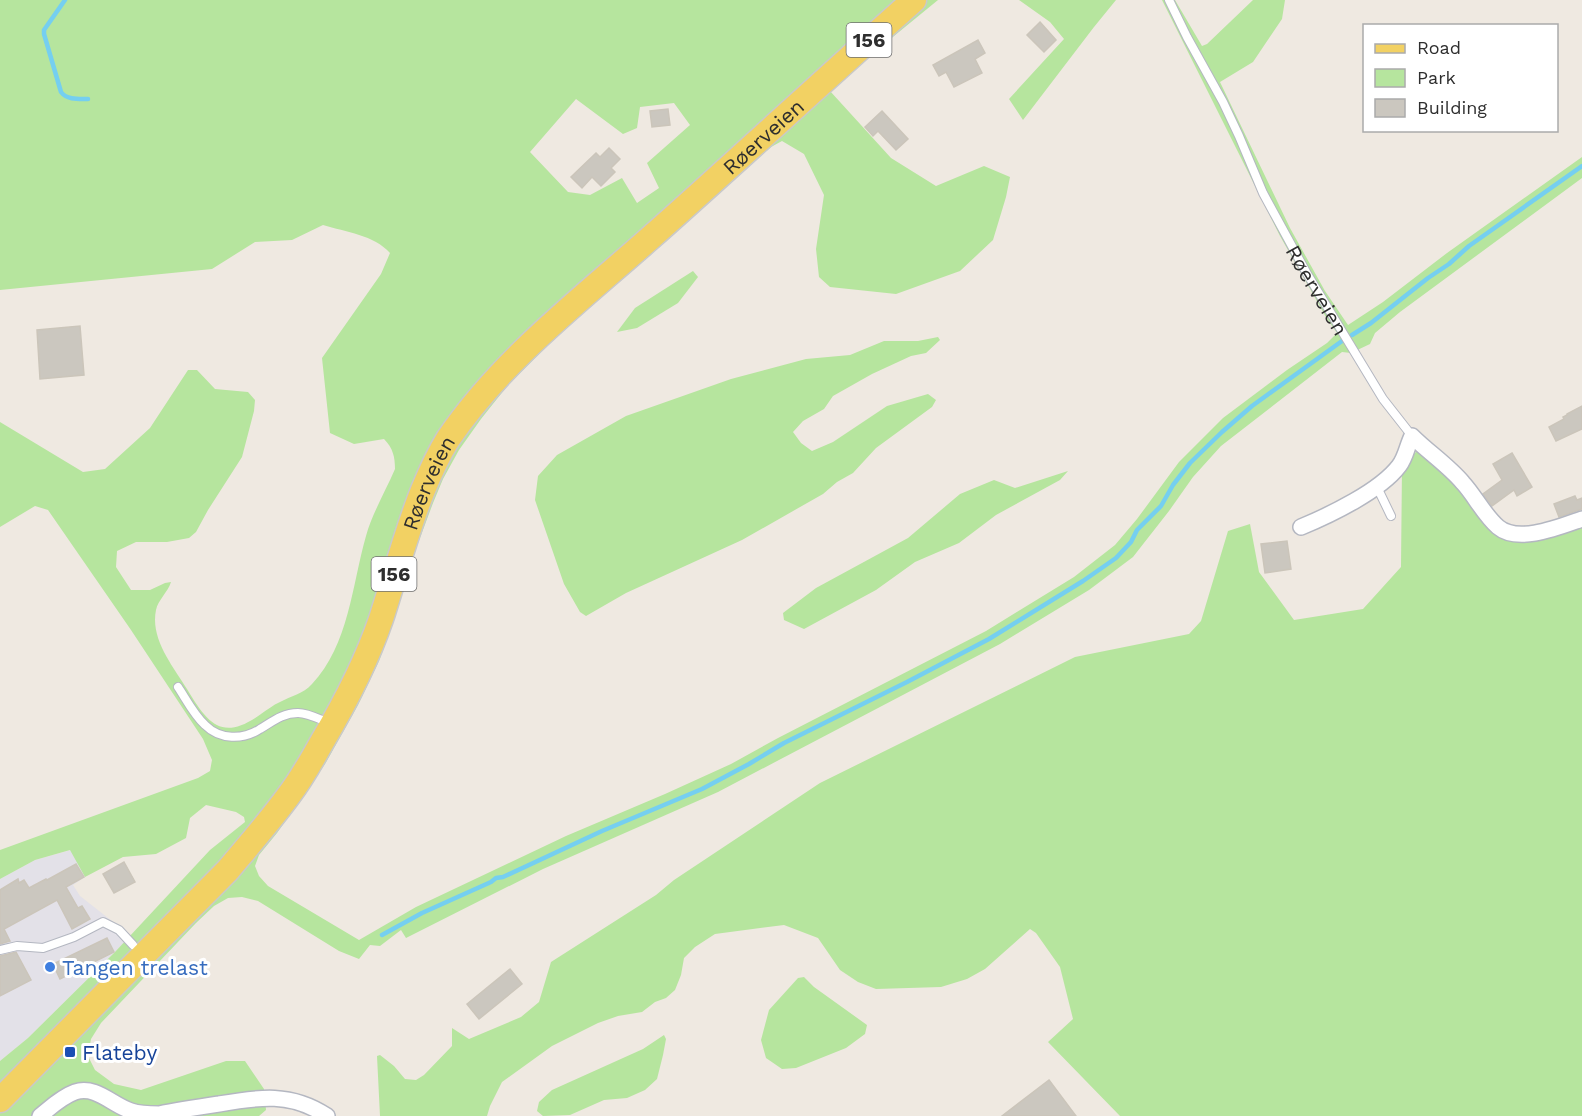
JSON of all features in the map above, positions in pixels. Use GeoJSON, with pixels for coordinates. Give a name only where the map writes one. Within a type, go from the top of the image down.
{"type":"FeatureCollection","features":[{"type":"Feature","properties":{"kind":"main road","name":"Røerveien"},"geometry":{"type":"LineString","coordinates":[[1,1096],[228,870],[257,837],[308,768],[348,697],[364,662],[381,619],[404,541],[430,473],[446,442],[469,409],[500,374],[538,338],[915,0]]}},
{"type":"Feature","properties":{"kind":"street"},"geometry":{"type":"LineString","coordinates":[[1301,527],[1329,515],[1377,487],[1400,465],[1406,456],[1412,436],[1461,480],[1492,520],[1506,532],[1528,534],[1582,519]]}},
{"type":"Feature","properties":{"kind":"street"},"geometry":{"type":"LineString","coordinates":[[40,1116],[68,1095],[89,1091],[130,1110],[149,1114],[267,1097],[293,1100],[327,1116]]}},
{"type":"Feature","properties":{"kind":"lane","name":"Røerveien"},"geometry":{"type":"LineString","coordinates":[[1169,0],[1187,38],[1223,102],[1263,193],[1306,272],[1383,399],[1412,436]]}},
{"type":"Feature","properties":{"kind":"lane"},"geometry":{"type":"LineString","coordinates":[[1377,487],[1391,516]]}},
{"type":"Feature","properties":{"kind":"lane"},"geometry":{"type":"LineString","coordinates":[[178,687],[204,725],[222,735],[232,737],[252,734],[279,717],[300,713],[333,724]]}},
{"type":"Feature","properties":{"kind":"lane"},"geometry":{"type":"LineString","coordinates":[[0,950],[16,946],[43,948],[74,937],[103,922],[119,930],[133,945]]}},
{"type":"Feature","properties":{"kind":"shaded area","name":"Tangen trelast"},"geometry":{"type":"Polygon","coordinates":[[[71,850],[85,877],[73,885],[80,896],[131,936],[28,1038],[0,1061],[0,879],[35,860],[71,850]]]}},
{"type":"Feature","properties":{"kind":"green space"},"geometry":{"type":"Polygon","coordinates":[[[0,0],[938,0],[830,91],[891,158],[936,186],[984,166],[1010,177],[993,240],[960,271],[896,294],[830,287],[819,277],[816,249],[824,195],[804,154],[782,141],[771,147],[658,244],[508,385],[459,450],[443,479],[408,570],[379,661],[358,705],[325,764],[259,855],[255,866],[259,876],[268,886],[359,940],[416,907],[566,836],[731,764],[986,631],[1074,577],[1115,545],[1179,462],[1223,418],[1327,343],[1337,333],[1280,236],[1162,0],[1175,0],[1202,46],[1207,44],[1253,0],[1285,0],[1282,19],[1253,62],[1220,82],[1290,228],[1325,291],[1348,325],[1582,157],[1582,178],[1400,312],[1375,333],[1370,344],[1351,353],[1342,352],[1221,446],[1193,477],[1133,557],[1089,590],[1000,644],[718,792],[543,869],[406,938],[401,930],[380,946],[370,945],[359,959],[339,951],[258,901],[242,897],[228,898],[214,906],[101,1023],[91,1039],[88,1056],[95,1070],[114,1084],[141,1090],[226,1061],[245,1061],[264,1089],[266,1110],[259,1116],[0,1116],[0,1061],[28,1038],[115,952],[210,850],[245,822],[244,817],[236,812],[206,805],[190,818],[186,838],[156,854],[123,857],[85,877],[70,850],[35,860],[0,879],[0,850],[198,778],[210,771],[212,760],[203,739],[48,510],[35,506],[0,527],[0,422],[83,472],[105,469],[150,428],[188,370],[197,370],[215,389],[248,392],[255,400],[242,457],[196,532],[189,538],[167,542],[136,542],[117,551],[116,567],[131,590],[150,590],[171,582],[156,610],[155,621],[159,642],[169,662],[209,720],[226,728],[236,727],[312,684],[334,651],[342,633],[369,528],[395,469],[395,461],[390,446],[384,439],[354,444],[330,433],[322,358],[381,274],[390,253],[368,238],[323,225],[292,240],[255,242],[212,269],[0,290],[0,0]],[[576,99],[530,152],[568,192],[590,195],[622,178],[637,203],[659,188],[647,163],[690,125],[674,103],[640,107],[637,128],[623,134],[576,99]]]}},
{"type":"Feature","properties":{"kind":"green space"},"geometry":{"type":"Polygon","coordinates":[[[1019,0],[1116,0],[1023,120],[1009,99],[1064,39],[1050,22],[1019,0]]]}},
{"type":"Feature","properties":{"kind":"green space"},"geometry":{"type":"Polygon","coordinates":[[[693,271],[698,277],[678,303],[637,328],[617,332],[635,308],[693,271]]]}},
{"type":"Feature","properties":{"kind":"green space"},"geometry":{"type":"Polygon","coordinates":[[[938,337],[940,340],[926,353],[911,356],[872,374],[833,396],[824,409],[803,421],[793,432],[801,443],[812,451],[833,442],[887,406],[928,394],[936,400],[932,407],[876,448],[853,473],[837,482],[823,494],[742,540],[626,593],[586,616],[580,612],[564,584],[535,500],[538,476],[557,455],[626,416],[731,379],[806,359],[850,355],[884,341],[918,341],[938,337]]]}},
{"type":"Feature","properties":{"kind":"green space"},"geometry":{"type":"Polygon","coordinates":[[[1419,449],[1502,532],[1582,517],[1582,1116],[1120,1116],[1048,1042],[1073,1019],[1060,967],[1036,933],[1030,929],[985,969],[967,979],[941,987],[876,989],[858,982],[840,970],[818,938],[784,925],[715,934],[695,947],[684,958],[675,990],[666,998],[655,1002],[642,1012],[618,1016],[598,1023],[552,1046],[502,1082],[487,1116],[380,1116],[377,1056],[380,1055],[394,1066],[405,1079],[416,1080],[424,1075],[452,1046],[452,1028],[469,1039],[521,1017],[539,1002],[551,962],[656,895],[674,880],[820,783],[1075,657],[1189,634],[1201,621],[1228,531],[1250,524],[1259,572],[1294,620],[1363,609],[1401,567],[1402,466],[1419,449]]]}},
{"type":"Feature","properties":{"kind":"green space"},"geometry":{"type":"Polygon","coordinates":[[[1068,471],[1060,480],[996,515],[959,543],[915,562],[876,590],[804,629],[784,620],[783,613],[816,588],[908,538],[960,494],[994,480],[1015,488],[1068,471]]]}},
{"type":"Feature","properties":{"kind":"green space"},"geometry":{"type":"Polygon","coordinates":[[[804,977],[814,987],[867,1025],[865,1034],[846,1048],[796,1068],[782,1069],[766,1058],[761,1040],[769,1010],[798,978],[804,977]]]}},
{"type":"Feature","properties":{"kind":"green space"},"geometry":{"type":"Polygon","coordinates":[[[664,1035],[666,1039],[657,1079],[645,1090],[627,1098],[604,1100],[570,1115],[543,1116],[537,1111],[539,1102],[552,1090],[643,1049],[664,1035]]]}},
{"type":"Feature","properties":{"kind":"building"},"geometry":{"type":"Polygon","coordinates":[[[1040,22],[1056,40],[1044,52],[1027,35],[1040,22]]]}},
{"type":"Feature","properties":{"kind":"building"},"geometry":{"type":"Polygon","coordinates":[[[978,40],[985,53],[975,59],[982,73],[954,87],[946,72],[939,76],[933,65],[978,40]]]}},
{"type":"Feature","properties":{"kind":"building"},"geometry":{"type":"Polygon","coordinates":[[[668,109],[670,125],[652,127],[650,111],[668,109]]]}},
{"type":"Feature","properties":{"kind":"building"},"geometry":{"type":"Polygon","coordinates":[[[882,111],[908,139],[896,150],[878,131],[873,136],[865,127],[882,111]]]}},
{"type":"Feature","properties":{"kind":"building"},"geometry":{"type":"Polygon","coordinates":[[[609,148],[620,159],[611,168],[615,172],[601,186],[592,177],[582,188],[571,177],[596,153],[600,157],[609,148]]]}},
{"type":"Feature","properties":{"kind":"building"},"geometry":{"type":"Polygon","coordinates":[[[80,326],[84,375],[40,379],[37,330],[80,326]]]}},
{"type":"Feature","properties":{"kind":"building"},"geometry":{"type":"Polygon","coordinates":[[[1582,406],[1582,429],[1556,441],[1549,427],[1582,406]]]}},
{"type":"Feature","properties":{"kind":"building"},"geometry":{"type":"Polygon","coordinates":[[[1512,453],[1532,487],[1517,496],[1514,490],[1492,506],[1483,494],[1502,480],[1493,464],[1512,453]]]}},
{"type":"Feature","properties":{"kind":"building"},"geometry":{"type":"Polygon","coordinates":[[[1575,496],[1577,500],[1582,498],[1582,509],[1559,517],[1554,504],[1575,496]]]}},
{"type":"Feature","properties":{"kind":"building"},"geometry":{"type":"Polygon","coordinates":[[[1287,541],[1291,569],[1265,573],[1261,544],[1287,541]]]}},
{"type":"Feature","properties":{"kind":"building"},"geometry":{"type":"Polygon","coordinates":[[[124,862],[135,882],[114,893],[103,874],[124,862]]]}},
{"type":"Feature","properties":{"kind":"building"},"geometry":{"type":"Polygon","coordinates":[[[76,864],[84,877],[66,887],[78,908],[82,906],[90,919],[72,929],[57,900],[4,929],[10,941],[0,944],[0,890],[18,879],[19,883],[24,880],[29,888],[76,864]]]}},
{"type":"Feature","properties":{"kind":"building"},"geometry":{"type":"Polygon","coordinates":[[[107,938],[114,952],[60,979],[53,964],[107,938]]]}},
{"type":"Feature","properties":{"kind":"building"},"geometry":{"type":"Polygon","coordinates":[[[16,952],[31,980],[0,996],[0,956],[16,952]]]}},
{"type":"Feature","properties":{"kind":"building"},"geometry":{"type":"Polygon","coordinates":[[[510,969],[522,984],[479,1019],[467,1004],[510,969]]]}},
{"type":"Feature","properties":{"kind":"building"},"geometry":{"type":"Polygon","coordinates":[[[1049,1080],[1076,1116],[1002,1116],[1049,1080]]]}},
{"type":"Feature","properties":{"kind":"waterway"},"geometry":{"type":"LineString","coordinates":[[65,0],[44,30],[44,34],[63,95],[70,98],[88,99]]}},
{"type":"Feature","properties":{"kind":"waterway"},"geometry":{"type":"LineString","coordinates":[[1352,335],[1449,264],[1469,246],[1582,166]]}},
{"type":"Feature","properties":{"kind":"waterway"},"geometry":{"type":"LineString","coordinates":[[382,935],[496,878],[503,877],[602,831],[702,789],[784,743],[989,639],[1083,581],[1116,558],[1131,542],[1137,530],[1161,506],[1190,463],[1222,432],[1252,406],[1342,341]]}},
{"type":"Feature","properties":{"kind":"place","name":"Tangen trelast"},"geometry":{"type":"Point","coordinates":[50,967]}},
{"type":"Feature","properties":{"kind":"place","name":"Flateby"},"geometry":{"type":"Point","coordinates":[70,1052]}}]}
